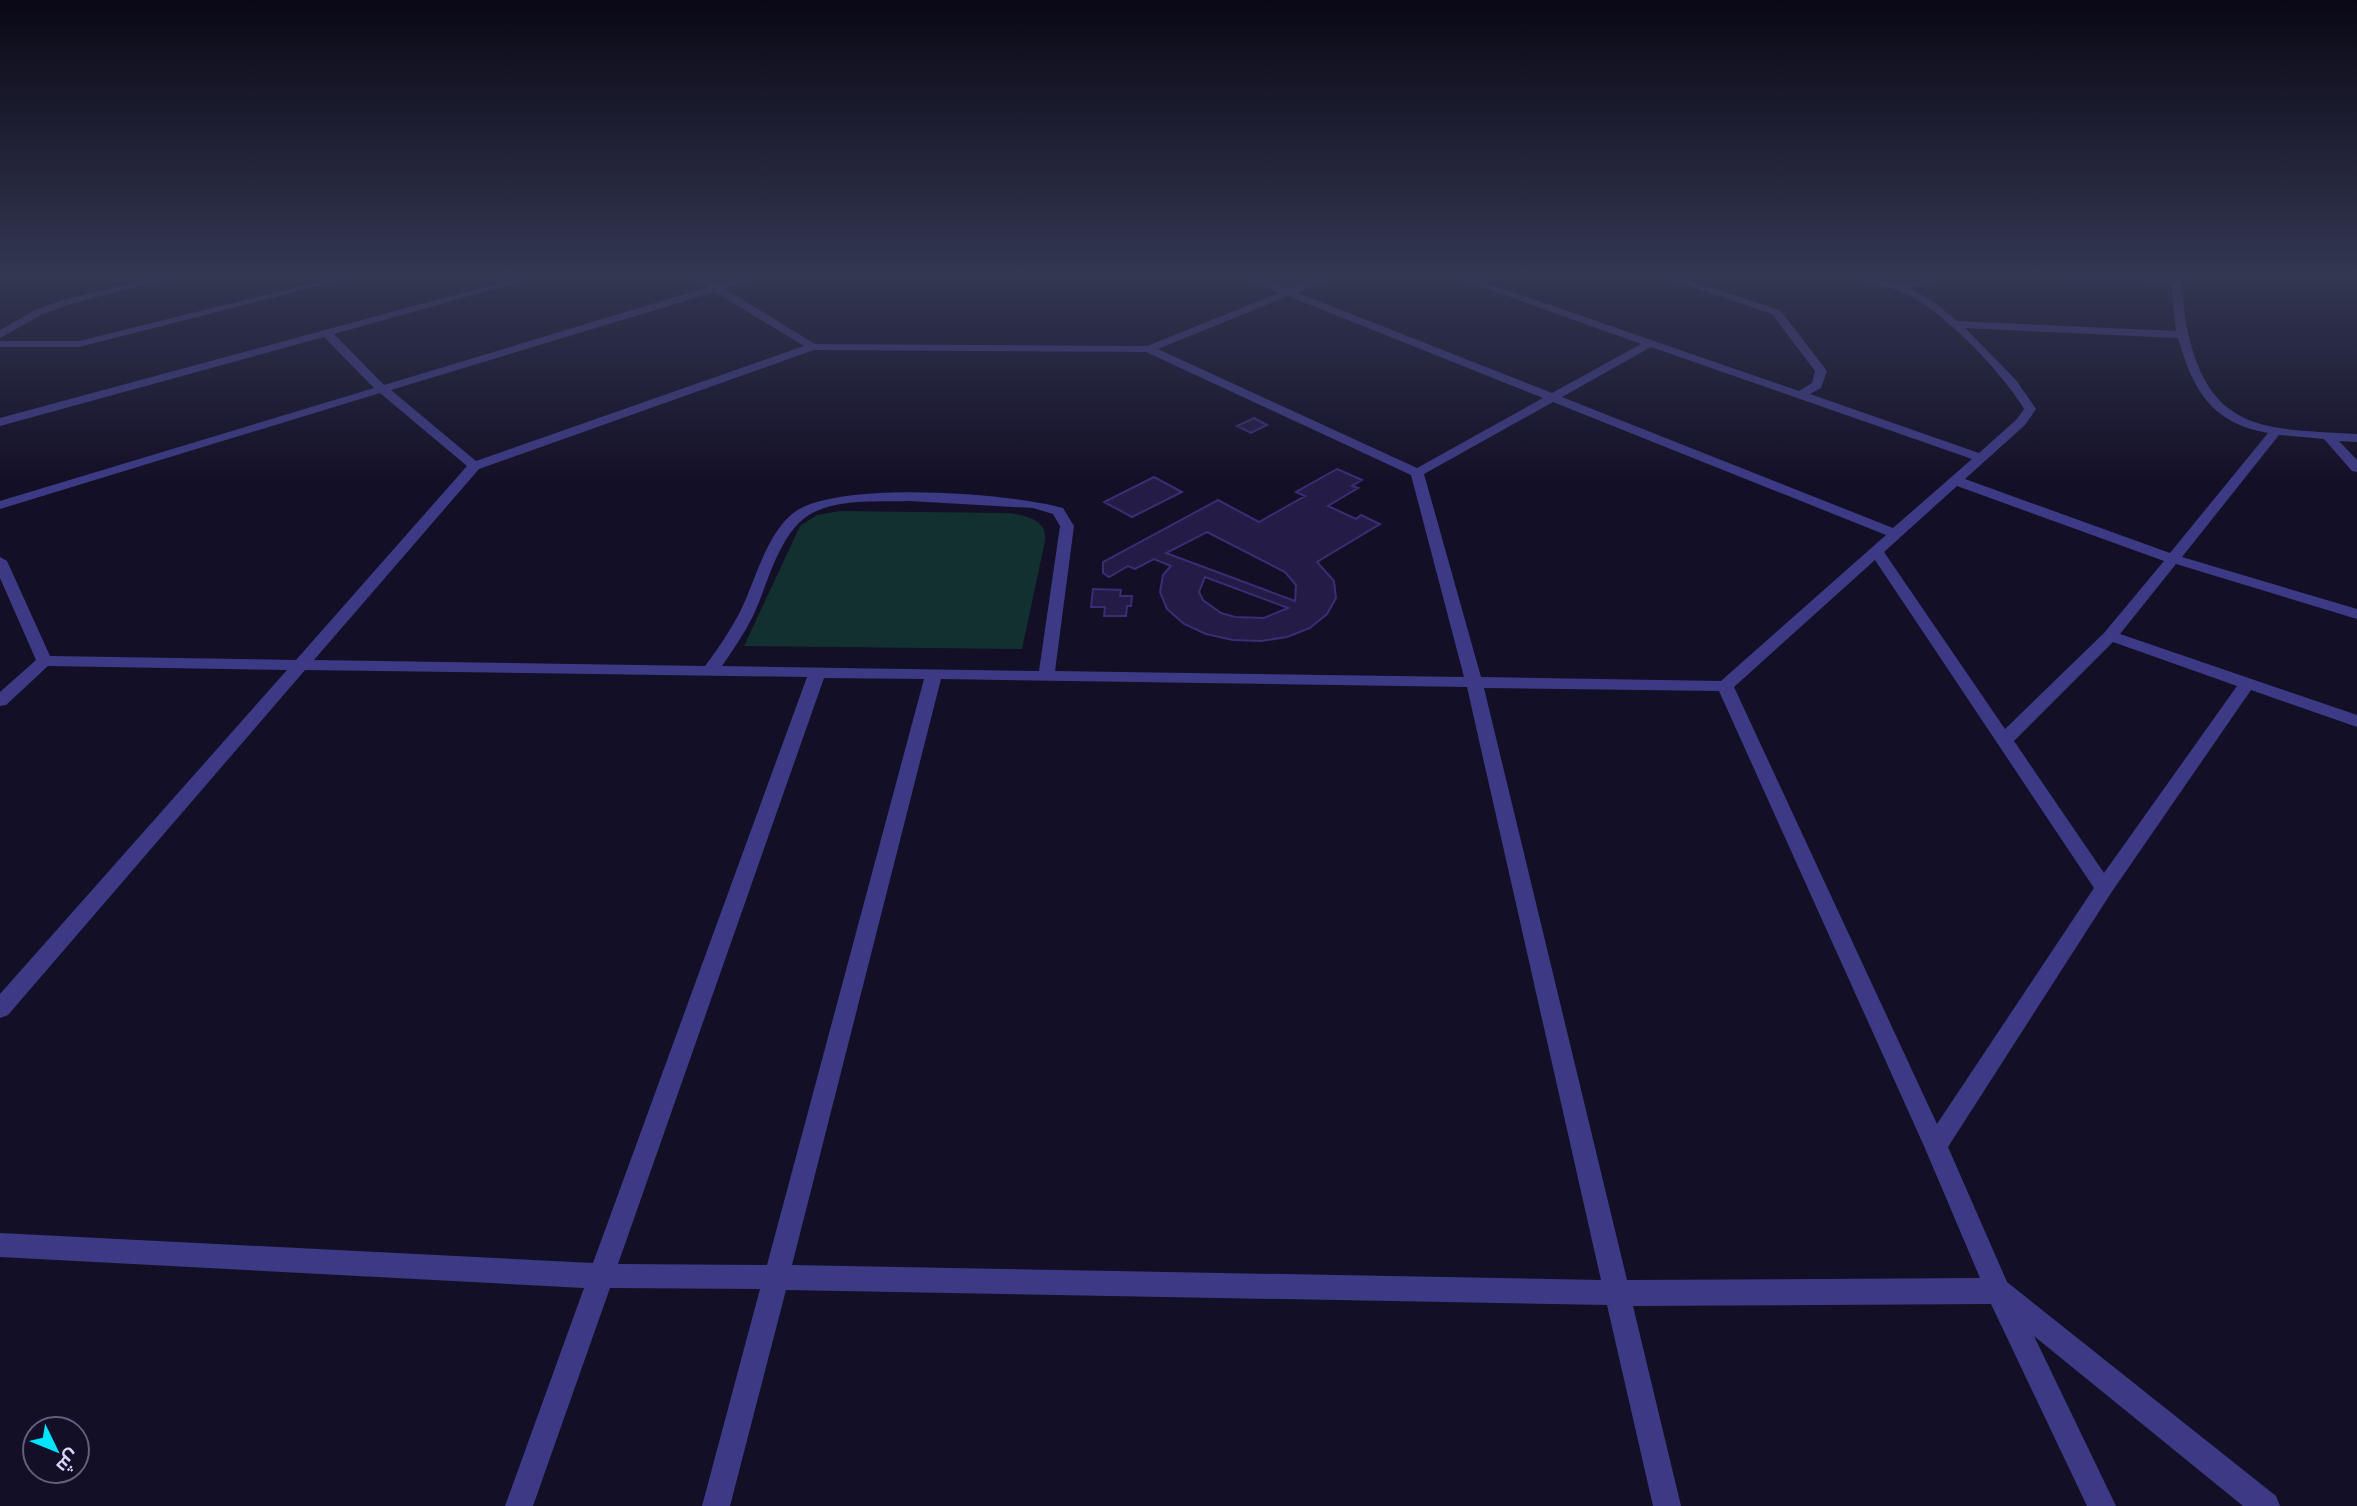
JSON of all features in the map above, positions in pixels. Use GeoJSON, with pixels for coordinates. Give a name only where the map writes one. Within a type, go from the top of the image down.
{"type":"FeatureCollection","features":[{"type":"Feature","properties":{"kind":"street"},"geometry":{"type":"LineString","coordinates":[[0,344],[86,343]]}},
{"type":"Feature","properties":{"kind":"street"},"geometry":{"type":"LineString","coordinates":[[0,422],[288,343]]}},
{"type":"Feature","properties":{"kind":"street"},"geometry":{"type":"LineString","coordinates":[[336,343],[382,389],[474,466]]}},
{"type":"Feature","properties":{"kind":"street"},"geometry":{"type":"LineString","coordinates":[[0,505],[534,343]]}},
{"type":"Feature","properties":{"kind":"street"},"geometry":{"type":"LineString","coordinates":[[807,343],[813,347]]}},
{"type":"Feature","properties":{"kind":"street"},"geometry":{"type":"LineString","coordinates":[[0,1009],[474,466],[813,347],[1148,349],[1162,343]]}},
{"type":"Feature","properties":{"kind":"street"},"geometry":{"type":"LineString","coordinates":[[1418,343],[1895,534]]}},
{"type":"Feature","properties":{"kind":"street"},"geometry":{"type":"LineString","coordinates":[[1417,473],[1650,343]]}},
{"type":"Feature","properties":{"kind":"street"},"geometry":{"type":"LineString","coordinates":[[1652,343],[1981,458]]}},
{"type":"Feature","properties":{"kind":"street"},"geometry":{"type":"LineString","coordinates":[[1799,343],[1821,371],[1821,379],[1817,385],[1800,395]]}},
{"type":"Feature","properties":{"kind":"street"},"geometry":{"type":"LineString","coordinates":[[0,701],[44,661],[1725,686],[2021,422],[2030,409],[2016,386],[1972,343]]}},
{"type":"Feature","properties":{"kind":"street"},"geometry":{"type":"LineString","coordinates":[[2185,343],[2202,391],[2218,410],[2244,424],[2357,438]]}},
{"type":"Feature","properties":{"kind":"street"},"geometry":{"type":"LineString","coordinates":[[1148,349],[1417,473],[1474,682],[1667,1506]]}},
{"type":"Feature","properties":{"kind":"street"},"geometry":{"type":"LineString","coordinates":[[2003,741],[2110,636],[2277,430]]}},
{"type":"Feature","properties":{"kind":"street"},"geometry":{"type":"LineString","coordinates":[[2328,436],[2357,468]]}},
{"type":"Feature","properties":{"kind":"street"},"geometry":{"type":"LineString","coordinates":[[1954,480],[2173,559],[2357,614]]}},
{"type":"Feature","properties":{"kind":"street"},"geometry":{"type":"LineString","coordinates":[[710,671],[741,626],[781,541],[796,517],[815,505],[873,497],[1013,502],[1058,511],[1067,526],[1046,676]]}},
{"type":"Feature","properties":{"kind":"street"},"geometry":{"type":"LineString","coordinates":[[1875,550],[2104,888]]}},
{"type":"Feature","properties":{"kind":"street"},"geometry":{"type":"LineString","coordinates":[[0,561],[44,661]]}},
{"type":"Feature","properties":{"kind":"street"},"geometry":{"type":"LineString","coordinates":[[2110,636],[2357,721]]}},
{"type":"Feature","properties":{"kind":"street"},"geometry":{"type":"LineString","coordinates":[[519,1506],[817,673]]}},
{"type":"Feature","properties":{"kind":"street"},"geometry":{"type":"LineString","coordinates":[[716,1506],[934,674]]}},
{"type":"Feature","properties":{"kind":"street"},"geometry":{"type":"LineString","coordinates":[[1936,1146],[2104,888],[2247,684]]}},
{"type":"Feature","properties":{"kind":"street"},"geometry":{"type":"LineString","coordinates":[[1725,686],[1936,1146],[1998,1291],[2102,1506]]}},
{"type":"Feature","properties":{"kind":"street"},"geometry":{"type":"LineString","coordinates":[[0,1245],[601,1276],[1615,1293],[1998,1291],[2266,1506]]}},
{"type":"Feature","properties":{"kind":"green space"},"geometry":{"type":"Polygon","coordinates":[[[840,511],[1007,513],[1027,517],[1039,523],[1045,534],[1045,541],[1022,649],[744,646],[800,526],[817,515],[840,511]]]}},
{"type":"Feature","properties":{"kind":"building"},"geometry":{"type":"Polygon","coordinates":[[[1254,418],[1267,425],[1251,433],[1237,426],[1254,418]]]}},
{"type":"Feature","properties":{"kind":"building"},"geometry":{"type":"Polygon","coordinates":[[[1337,469],[1362,480],[1352,486],[1358,488],[1328,506],[1356,519],[1361,515],[1380,524],[1317,562],[1334,581],[1336,598],[1327,614],[1310,628],[1287,637],[1261,641],[1233,640],[1206,634],[1184,624],[1167,609],[1160,592],[1163,575],[1171,566],[1154,559],[1135,569],[1128,566],[1109,577],[1103,573],[1103,562],[1218,500],[1259,522],[1305,496],[1296,492],[1337,469]],[[1207,532],[1166,553],[1295,601],[1296,585],[1285,572],[1207,532]],[[1205,577],[1199,592],[1203,600],[1221,613],[1235,617],[1264,618],[1288,608],[1205,577]]]}},
{"type":"Feature","properties":{"kind":"building"},"geometry":{"type":"Polygon","coordinates":[[[1154,477],[1182,492],[1132,517],[1104,502],[1154,477]]]}},
{"type":"Feature","properties":{"kind":"building"},"geometry":{"type":"Polygon","coordinates":[[[1093,589],[1121,590],[1120,596],[1132,596],[1126,616],[1104,616],[1105,607],[1091,607],[1093,589]]]}}]}
